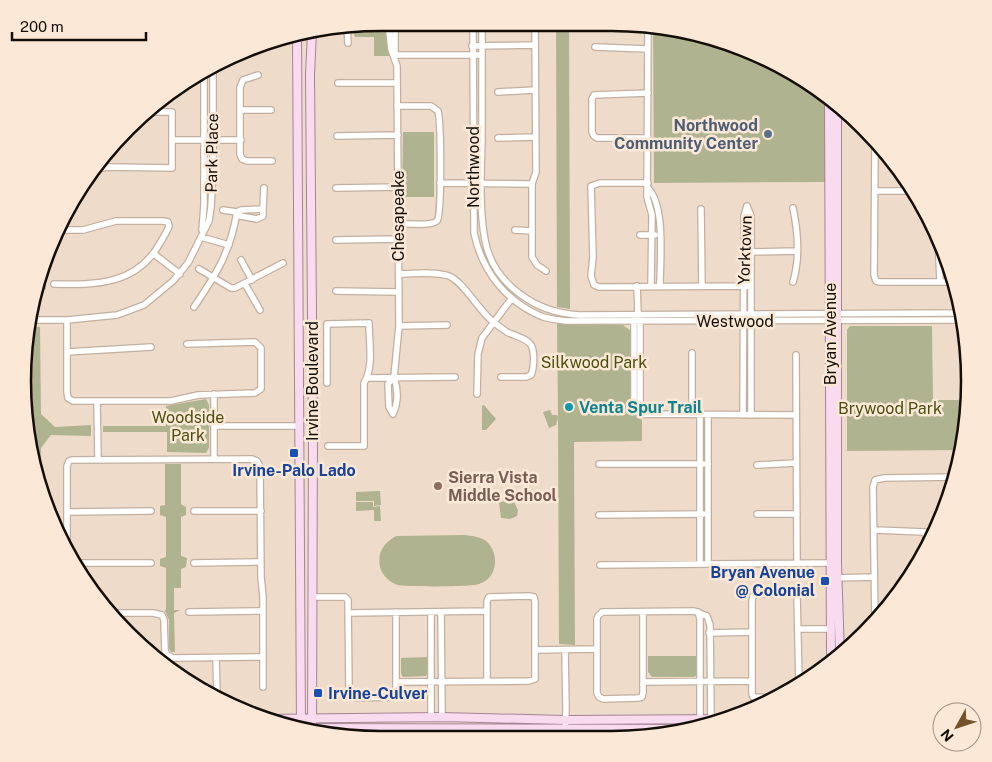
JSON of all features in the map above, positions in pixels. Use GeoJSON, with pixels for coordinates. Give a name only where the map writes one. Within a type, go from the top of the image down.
{"type":"FeatureCollection","features":[{"type":"Feature","properties":{"kind":"main road","name":"Irvine Boulevard"},"geometry":{"type":"LineString","coordinates":[[312,38],[310,94],[312,724]]}},
{"type":"Feature","properties":{"kind":"main road","name":"Irvine Boulevard"},"geometry":{"type":"LineString","coordinates":[[297,41],[301,721]]}},
{"type":"Feature","properties":{"kind":"main road","name":"Bryan Avenue"},"geometry":{"type":"LineString","coordinates":[[829,108],[833,317],[834,563],[831,653]]}},
{"type":"Feature","properties":{"kind":"main road","name":"Bryan Avenue"},"geometry":{"type":"LineString","coordinates":[[833,317],[837,114]]}},
{"type":"Feature","properties":{"kind":"main road","name":"Bryan Avenue"},"geometry":{"type":"LineString","coordinates":[[834,578],[839,646]]}},
{"type":"Feature","properties":{"kind":"main road"},"geometry":{"type":"LineString","coordinates":[[288,718],[442,717],[565,728],[700,719]]}},
{"type":"Feature","properties":{"kind":"main road"},"geometry":{"type":"LineString","coordinates":[[354,730],[649,729]]}},
{"type":"Feature","properties":{"kind":"street","name":"Chesapeake"},"geometry":{"type":"LineString","coordinates":[[389,31],[392,49],[395,55]]}},
{"type":"Feature","properties":{"kind":"street","name":"Chesapeake"},"geometry":{"type":"LineString","coordinates":[[394,377],[397,385],[396,408],[393,414],[389,408],[388,384],[394,377],[397,364],[399,326],[398,135],[395,31]]}},
{"type":"Feature","properties":{"kind":"street","name":"Northwood"},"geometry":{"type":"LineString","coordinates":[[472,31],[473,225],[477,247],[488,270],[498,284],[512,298]]}},
{"type":"Feature","properties":{"kind":"street","name":"Northwood"},"geometry":{"type":"LineString","coordinates":[[482,31],[482,224],[488,253],[500,273],[516,292]]}},
{"type":"Feature","properties":{"kind":"street"},"geometry":{"type":"LineString","coordinates":[[535,31],[536,172],[532,184],[532,257],[537,265],[546,271]]}},
{"type":"Feature","properties":{"kind":"street"},"geometry":{"type":"LineString","coordinates":[[348,33],[348,43]]}},
{"type":"Feature","properties":{"kind":"street"},"geometry":{"type":"LineString","coordinates":[[648,33],[647,197],[652,215],[651,286]]}},
{"type":"Feature","properties":{"kind":"street"},"geometry":{"type":"LineString","coordinates":[[472,46],[535,45]]}},
{"type":"Feature","properties":{"kind":"street"},"geometry":{"type":"LineString","coordinates":[[595,47],[648,49]]}},
{"type":"Feature","properties":{"kind":"street"},"geometry":{"type":"LineString","coordinates":[[395,55],[482,55]]}},
{"type":"Feature","properties":{"kind":"street","name":"Park Place"},"geometry":{"type":"LineString","coordinates":[[37,320],[67,320],[117,315],[144,305],[180,274],[209,221],[213,171],[213,74]]}},
{"type":"Feature","properties":{"kind":"street"},"geometry":{"type":"LineString","coordinates":[[258,75],[243,80],[240,87],[242,159],[272,162]]}},
{"type":"Feature","properties":{"kind":"street","name":"Park Place"},"geometry":{"type":"LineString","coordinates":[[201,237],[204,220],[204,79]]}},
{"type":"Feature","properties":{"kind":"street"},"geometry":{"type":"LineString","coordinates":[[338,83],[397,83]]}},
{"type":"Feature","properties":{"kind":"street"},"geometry":{"type":"LineString","coordinates":[[498,92],[535,90]]}},
{"type":"Feature","properties":{"kind":"street"},"geometry":{"type":"LineString","coordinates":[[648,93],[594,95],[592,99],[594,136],[602,138],[648,138]]}},
{"type":"Feature","properties":{"kind":"street"},"geometry":{"type":"LineString","coordinates":[[397,106],[431,106],[440,115],[440,216],[431,223],[398,223]]}},
{"type":"Feature","properties":{"kind":"street"},"geometry":{"type":"LineString","coordinates":[[241,110],[271,110]]}},
{"type":"Feature","properties":{"kind":"street"},"geometry":{"type":"LineString","coordinates":[[104,168],[172,168],[172,112],[158,112]]}},
{"type":"Feature","properties":{"kind":"street"},"geometry":{"type":"LineString","coordinates":[[336,136],[398,135]]}},
{"type":"Feature","properties":{"kind":"street"},"geometry":{"type":"LineString","coordinates":[[498,138],[535,137]]}},
{"type":"Feature","properties":{"kind":"street"},"geometry":{"type":"LineString","coordinates":[[173,140],[241,140]]}},
{"type":"Feature","properties":{"kind":"street"},"geometry":{"type":"LineString","coordinates":[[874,150],[874,276],[876,281],[946,281]]}},
{"type":"Feature","properties":{"kind":"street"},"geometry":{"type":"LineString","coordinates":[[440,183],[532,184]]}},
{"type":"Feature","properties":{"kind":"street"},"geometry":{"type":"LineString","coordinates":[[648,185],[600,183],[591,186],[593,256],[591,276],[594,285],[751,286]]}},
{"type":"Feature","properties":{"kind":"street"},"geometry":{"type":"LineString","coordinates":[[648,185],[658,205],[660,286]]}},
{"type":"Feature","properties":{"kind":"street"},"geometry":{"type":"LineString","coordinates":[[237,212],[240,216],[258,220],[263,216],[264,188]]}},
{"type":"Feature","properties":{"kind":"street"},"geometry":{"type":"LineString","coordinates":[[336,188],[398,188]]}},
{"type":"Feature","properties":{"kind":"street"},"geometry":{"type":"LineString","coordinates":[[875,191],[905,191]]}},
{"type":"Feature","properties":{"kind":"street","name":"Yorktown"},"geometry":{"type":"LineString","coordinates":[[743,415],[743,252],[744,216],[747,206],[751,216],[751,415]]}},
{"type":"Feature","properties":{"kind":"street"},"geometry":{"type":"LineString","coordinates":[[793,208],[796,223],[797,251],[797,268],[793,282]]}},
{"type":"Feature","properties":{"kind":"street"},"geometry":{"type":"LineString","coordinates":[[223,210],[237,212],[241,210],[263,209]]}},
{"type":"Feature","properties":{"kind":"street"},"geometry":{"type":"LineString","coordinates":[[701,209],[702,286]]}},
{"type":"Feature","properties":{"kind":"street"},"geometry":{"type":"LineString","coordinates":[[194,307],[220,268],[229,245],[237,212]]}},
{"type":"Feature","properties":{"kind":"street"},"geometry":{"type":"LineString","coordinates":[[54,284],[93,285],[130,273],[154,254],[168,229],[168,222],[116,221],[84,230],[65,230]]}},
{"type":"Feature","properties":{"kind":"street"},"geometry":{"type":"LineString","coordinates":[[515,230],[532,231]]}},
{"type":"Feature","properties":{"kind":"street"},"geometry":{"type":"LineString","coordinates":[[640,235],[660,235]]}},
{"type":"Feature","properties":{"kind":"street"},"geometry":{"type":"LineString","coordinates":[[201,237],[229,245]]}},
{"type":"Feature","properties":{"kind":"street"},"geometry":{"type":"LineString","coordinates":[[336,240],[398,239]]}},
{"type":"Feature","properties":{"kind":"street"},"geometry":{"type":"LineString","coordinates":[[743,252],[797,251]]}},
{"type":"Feature","properties":{"kind":"street"},"geometry":{"type":"LineString","coordinates":[[154,254],[180,274]]}},
{"type":"Feature","properties":{"kind":"street"},"geometry":{"type":"LineString","coordinates":[[241,260],[252,280]]}},
{"type":"Feature","properties":{"kind":"street"},"geometry":{"type":"LineString","coordinates":[[939,261],[940,281]]}},
{"type":"Feature","properties":{"kind":"street"},"geometry":{"type":"LineString","coordinates":[[199,269],[231,288],[245,284],[283,264]]}},
{"type":"Feature","properties":{"kind":"street"},"geometry":{"type":"LineString","coordinates":[[398,274],[441,274],[450,277],[459,282],[476,305],[493,322],[508,333],[528,342],[532,347],[533,371],[531,375],[526,378],[500,377]]}},
{"type":"Feature","properties":{"kind":"street"},"geometry":{"type":"LineString","coordinates":[[245,284],[260,310]]}},
{"type":"Feature","properties":{"kind":"street"},"geometry":{"type":"LineString","coordinates":[[637,286],[640,414],[796,414]]}},
{"type":"Feature","properties":{"kind":"street"},"geometry":{"type":"LineString","coordinates":[[336,291],[399,292]]}},
{"type":"Feature","properties":{"kind":"street","name":"Westwood"},"geometry":{"type":"LineString","coordinates":[[516,292],[536,304],[563,313],[752,314],[955,320]]}},
{"type":"Feature","properties":{"kind":"street"},"geometry":{"type":"LineString","coordinates":[[477,394],[478,354],[482,338],[512,298]]}},
{"type":"Feature","properties":{"kind":"street","name":"Westwood"},"geometry":{"type":"LineString","coordinates":[[512,298],[544,317],[571,322],[752,321],[954,313]]}},
{"type":"Feature","properties":{"kind":"street"},"geometry":{"type":"LineString","coordinates":[[67,320],[68,398],[74,401],[171,401],[198,395],[259,392],[261,352],[259,345],[255,342],[187,344]]}},
{"type":"Feature","properties":{"kind":"street"},"geometry":{"type":"LineString","coordinates":[[327,384],[327,324],[369,323],[369,367],[364,383],[364,446],[328,446]]}},
{"type":"Feature","properties":{"kind":"street"},"geometry":{"type":"LineString","coordinates":[[399,326],[447,325]]}},
{"type":"Feature","properties":{"kind":"street"},"geometry":{"type":"LineString","coordinates":[[66,352],[151,347]]}},
{"type":"Feature","properties":{"kind":"street"},"geometry":{"type":"LineString","coordinates":[[692,353],[692,415]]}},
{"type":"Feature","properties":{"kind":"street"},"geometry":{"type":"LineString","coordinates":[[796,355],[797,563]]}},
{"type":"Feature","properties":{"kind":"street"},"geometry":{"type":"LineString","coordinates":[[367,378],[455,377]]}},
{"type":"Feature","properties":{"kind":"street"},"geometry":{"type":"LineString","coordinates":[[214,394],[214,458]]}},
{"type":"Feature","properties":{"kind":"street"},"geometry":{"type":"LineString","coordinates":[[97,401],[98,459]]}},
{"type":"Feature","properties":{"kind":"street"},"geometry":{"type":"LineString","coordinates":[[700,415],[700,564]]}},
{"type":"Feature","properties":{"kind":"street"},"geometry":{"type":"LineString","coordinates":[[708,415],[708,564]]}},
{"type":"Feature","properties":{"kind":"street"},"geometry":{"type":"LineString","coordinates":[[214,426],[298,426]]}},
{"type":"Feature","properties":{"kind":"street"},"geometry":{"type":"LineString","coordinates":[[67,536],[67,466],[69,461],[76,459],[214,458],[252,459],[257,461],[260,467],[260,562],[264,611],[264,687]]}},
{"type":"Feature","properties":{"kind":"street"},"geometry":{"type":"LineString","coordinates":[[599,464],[708,464]]}},
{"type":"Feature","properties":{"kind":"street"},"geometry":{"type":"LineString","coordinates":[[757,465],[796,464]]}},
{"type":"Feature","properties":{"kind":"street"},"geometry":{"type":"LineString","coordinates":[[874,612],[875,530],[873,487],[875,480],[884,478],[947,478]]}},
{"type":"Feature","properties":{"kind":"street"},"geometry":{"type":"LineString","coordinates":[[67,512],[151,511]]}},
{"type":"Feature","properties":{"kind":"street"},"geometry":{"type":"LineString","coordinates":[[194,511],[261,511]]}},
{"type":"Feature","properties":{"kind":"street"},"geometry":{"type":"LineString","coordinates":[[599,515],[708,514]]}},
{"type":"Feature","properties":{"kind":"street"},"geometry":{"type":"LineString","coordinates":[[757,514],[797,514]]}},
{"type":"Feature","properties":{"kind":"street"},"geometry":{"type":"LineString","coordinates":[[875,530],[925,532],[925,535]]}},
{"type":"Feature","properties":{"kind":"street"},"geometry":{"type":"LineString","coordinates":[[194,563],[260,562]]}},
{"type":"Feature","properties":{"kind":"street"},"geometry":{"type":"LineString","coordinates":[[82,563],[151,563]]}},
{"type":"Feature","properties":{"kind":"street"},"geometry":{"type":"LineString","coordinates":[[600,565],[834,563]]}},
{"type":"Feature","properties":{"kind":"street"},"geometry":{"type":"LineString","coordinates":[[834,578],[874,577]]}},
{"type":"Feature","properties":{"kind":"street"},"geometry":{"type":"LineString","coordinates":[[760,697],[753,697],[753,596],[757,594],[797,595],[798,676]]}},
{"type":"Feature","properties":{"kind":"street"},"geometry":{"type":"LineString","coordinates":[[313,596],[345,597],[348,600],[349,690],[351,696],[356,698],[394,697],[396,692],[396,612]]}},
{"type":"Feature","properties":{"kind":"street"},"geometry":{"type":"LineString","coordinates":[[396,682],[529,681],[535,679],[534,597],[489,597],[487,601],[487,681]]}},
{"type":"Feature","properties":{"kind":"street"},"geometry":{"type":"LineString","coordinates":[[189,612],[264,611]]}},
{"type":"Feature","properties":{"kind":"street"},"geometry":{"type":"LineString","coordinates":[[349,613],[487,611]]}},
{"type":"Feature","properties":{"kind":"street"},"geometry":{"type":"LineString","coordinates":[[431,612],[431,717]]}},
{"type":"Feature","properties":{"kind":"street"},"geometry":{"type":"LineString","coordinates":[[441,612],[442,717]]}},
{"type":"Feature","properties":{"kind":"street"},"geometry":{"type":"LineString","coordinates":[[643,612],[642,697],[603,699],[599,697],[597,693],[596,649],[598,616],[602,612],[643,612],[698,612],[709,620],[711,716]]}},
{"type":"Feature","properties":{"kind":"street"},"geometry":{"type":"LineString","coordinates":[[698,612],[700,619],[700,719]]}},
{"type":"Feature","properties":{"kind":"street"},"geometry":{"type":"LineString","coordinates":[[119,613],[153,613],[162,615],[164,620],[165,647],[169,656],[173,658],[264,657]]}},
{"type":"Feature","properties":{"kind":"street"},"geometry":{"type":"LineString","coordinates":[[798,628],[831,629]]}},
{"type":"Feature","properties":{"kind":"street"},"geometry":{"type":"LineString","coordinates":[[700,633],[752,632]]}},
{"type":"Feature","properties":{"kind":"street"},"geometry":{"type":"LineString","coordinates":[[536,650],[596,649]]}},
{"type":"Feature","properties":{"kind":"street"},"geometry":{"type":"LineString","coordinates":[[565,650],[565,728]]}},
{"type":"Feature","properties":{"kind":"street"},"geometry":{"type":"LineString","coordinates":[[216,658],[216,690]]}},
{"type":"Feature","properties":{"kind":"street"},"geometry":{"type":"LineString","coordinates":[[643,682],[752,681]]}},
{"type":"Feature","properties":{"kind":"green space"},"geometry":{"type":"Polygon","coordinates":[[[386,31],[390,56],[374,56],[374,37],[355,37],[353,32],[386,31]]]}},
{"type":"Feature","properties":{"kind":"green space","name":"Silkwood Park"},"geometry":{"type":"Polygon","coordinates":[[[556,31],[569,31],[570,309],[557,307],[556,31]]]}},
{"type":"Feature","properties":{"kind":"green space"},"geometry":{"type":"Polygon","coordinates":[[[653,34],[702,43],[745,58],[786,78],[825,105],[825,182],[654,183],[653,34]]]}},
{"type":"Feature","properties":{"kind":"green space"},"geometry":{"type":"Polygon","coordinates":[[[403,132],[434,132],[434,197],[402,197],[403,132]]]}},
{"type":"Feature","properties":{"kind":"green space","name":"Silkwood Park"},"geometry":{"type":"Polygon","coordinates":[[[557,323],[572,325],[623,325],[631,331],[631,408],[635,416],[642,420],[642,441],[574,442],[575,645],[559,644],[558,418],[556,425],[549,428],[543,412],[550,410],[552,415],[557,415],[558,417],[557,323]]]}},
{"type":"Feature","properties":{"kind":"green space","name":"Brywood Park"},"geometry":{"type":"Polygon","coordinates":[[[850,326],[932,326],[933,400],[960,400],[954,450],[847,451],[847,330],[850,326]]]}},
{"type":"Feature","properties":{"kind":"green space"},"geometry":{"type":"Polygon","coordinates":[[[35,327],[40,327],[41,414],[55,427],[91,425],[91,436],[51,435],[41,448],[41,461],[34,427],[31,381],[35,327]]]}},
{"type":"Feature","properties":{"kind":"green space","name":"Woodside Park"},"geometry":{"type":"Polygon","coordinates":[[[206,399],[209,405],[209,448],[206,453],[167,452],[167,432],[103,432],[103,426],[166,426],[166,406],[206,399]]]}},
{"type":"Feature","properties":{"kind":"green space"},"geometry":{"type":"Polygon","coordinates":[[[484,405],[496,419],[486,430],[482,430],[482,406],[484,405]]]}},
{"type":"Feature","properties":{"kind":"green space"},"geometry":{"type":"Polygon","coordinates":[[[165,464],[181,464],[181,504],[186,507],[186,515],[181,517],[181,556],[187,558],[186,567],[181,569],[181,588],[174,588],[174,610],[180,610],[174,613],[175,652],[171,652],[169,648],[169,620],[165,611],[166,568],[160,566],[160,559],[166,557],[166,517],[160,515],[160,506],[165,505],[165,464]]]}},
{"type":"Feature","properties":{"kind":"green space"},"geometry":{"type":"Polygon","coordinates":[[[380,491],[381,505],[374,506],[374,501],[356,501],[356,492],[380,491]]]}},
{"type":"Feature","properties":{"kind":"green space"},"geometry":{"type":"Polygon","coordinates":[[[513,500],[518,510],[517,516],[510,519],[501,518],[499,502],[513,500]]]}},
{"type":"Feature","properties":{"kind":"green space"},"geometry":{"type":"Polygon","coordinates":[[[356,502],[373,502],[373,507],[380,506],[381,521],[374,521],[374,510],[356,511],[356,502]]]}},
{"type":"Feature","properties":{"kind":"green space"},"geometry":{"type":"Polygon","coordinates":[[[396,536],[475,536],[486,541],[495,558],[495,565],[490,576],[479,584],[465,586],[398,585],[389,581],[381,570],[379,562],[382,548],[396,536]]]}},
{"type":"Feature","properties":{"kind":"green space"},"geometry":{"type":"Polygon","coordinates":[[[648,656],[698,656],[697,675],[694,677],[652,677],[648,672],[648,656]]]}},
{"type":"Feature","properties":{"kind":"green space"},"geometry":{"type":"Polygon","coordinates":[[[428,657],[428,673],[426,676],[403,677],[401,674],[401,658],[428,657]]]}},
{"type":"Feature","properties":{"kind":"place","name":"Northwood Community Center"},"geometry":{"type":"Point","coordinates":[768,134]}},
{"type":"Feature","properties":{"kind":"place","name":"Venta Spur Trail"},"geometry":{"type":"Point","coordinates":[569,407]}},
{"type":"Feature","properties":{"kind":"place","name":"Irvine-Palo Lado"},"geometry":{"type":"Point","coordinates":[294,453]}},
{"type":"Feature","properties":{"kind":"place","name":"Sierra Vista Middle School"},"geometry":{"type":"Point","coordinates":[438,486]}},
{"type":"Feature","properties":{"kind":"place","name":"Bryan Avenue @ Colonial"},"geometry":{"type":"Point","coordinates":[825,581]}},
{"type":"Feature","properties":{"kind":"place","name":"Irvine-Culver"},"geometry":{"type":"Point","coordinates":[318,693]}}]}
